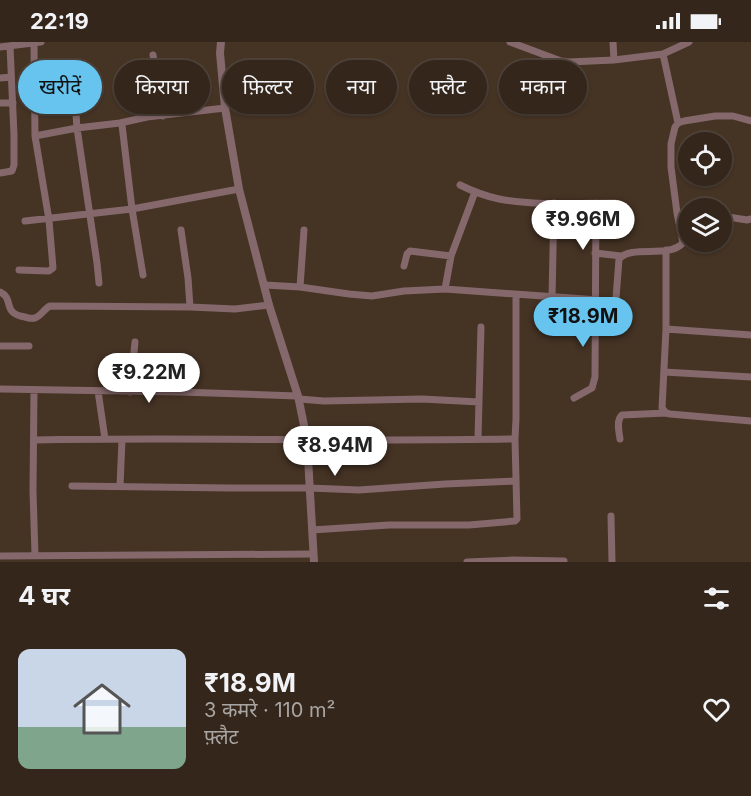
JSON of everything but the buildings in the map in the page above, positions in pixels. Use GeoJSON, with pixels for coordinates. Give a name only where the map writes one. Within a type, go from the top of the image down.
{"type":"FeatureCollection","features":[{"type":"Feature","properties":{"kind":"street"},"geometry":{"type":"LineString","coordinates":[[0,47],[36,42],[36,136],[49,220],[52,270],[19,270]]}},
{"type":"Feature","properties":{"kind":"street"},"geometry":{"type":"LineString","coordinates":[[221,42],[222,75]]}},
{"type":"Feature","properties":{"kind":"street"},"geometry":{"type":"LineString","coordinates":[[510,42],[561,61],[614,60],[663,54],[689,42]]}},
{"type":"Feature","properties":{"kind":"street"},"geometry":{"type":"LineString","coordinates":[[613,42],[614,60]]}},
{"type":"Feature","properties":{"kind":"street"},"geometry":{"type":"LineString","coordinates":[[0,173],[12,171],[14,165],[10,46]]}},
{"type":"Feature","properties":{"kind":"street"},"geometry":{"type":"LineString","coordinates":[[595,253],[621,256],[629,253],[666,250],[679,247],[683,243],[671,167],[671,144],[678,123],[663,54]]}},
{"type":"Feature","properties":{"kind":"street"},"geometry":{"type":"LineString","coordinates":[[153,55],[163,116]]}},
{"type":"Feature","properties":{"kind":"street"},"geometry":{"type":"LineString","coordinates":[[0,78],[12,77]]}},
{"type":"Feature","properties":{"kind":"street"},"geometry":{"type":"LineString","coordinates":[[0,103],[13,103]]}},
{"type":"Feature","properties":{"kind":"street"},"geometry":{"type":"LineString","coordinates":[[36,136],[77,128],[222,108]]}},
{"type":"Feature","properties":{"kind":"street"},"geometry":{"type":"LineString","coordinates":[[76,114],[99,283]]}},
{"type":"Feature","properties":{"kind":"street"},"geometry":{"type":"LineString","coordinates":[[0,556],[19,559],[35,555],[314,558],[307,440],[298,397],[269,305],[239,189],[226,114]]}},
{"type":"Feature","properties":{"kind":"street"},"geometry":{"type":"LineString","coordinates":[[678,123],[715,116],[733,116],[751,121]]}},
{"type":"Feature","properties":{"kind":"street"},"geometry":{"type":"LineString","coordinates":[[120,123],[143,275]]}},
{"type":"Feature","properties":{"kind":"street"},"geometry":{"type":"LineString","coordinates":[[459,185],[500,199],[554,203],[615,203]]}},
{"type":"Feature","properties":{"kind":"street"},"geometry":{"type":"LineString","coordinates":[[25,221],[49,220],[132,208],[239,189]]}},
{"type":"Feature","properties":{"kind":"street"},"geometry":{"type":"LineString","coordinates":[[444,290],[451,256],[475,192]]}},
{"type":"Feature","properties":{"kind":"street"},"geometry":{"type":"LineString","coordinates":[[552,298],[554,203]]}},
{"type":"Feature","properties":{"kind":"street"},"geometry":{"type":"LineString","coordinates":[[574,398],[592,388],[594,383],[596,203]]}},
{"type":"Feature","properties":{"kind":"street"},"geometry":{"type":"LineString","coordinates":[[732,218],[751,219]]}},
{"type":"Feature","properties":{"kind":"street"},"geometry":{"type":"LineString","coordinates":[[181,230],[188,278],[189,307]]}},
{"type":"Feature","properties":{"kind":"street"},"geometry":{"type":"LineString","coordinates":[[300,287],[304,230]]}},
{"type":"Feature","properties":{"kind":"street"},"geometry":{"type":"LineString","coordinates":[[666,250],[666,329],[662,408],[666,413]]}},
{"type":"Feature","properties":{"kind":"street"},"geometry":{"type":"LineString","coordinates":[[404,266],[410,251],[451,256]]}},
{"type":"Feature","properties":{"kind":"street"},"geometry":{"type":"LineString","coordinates":[[265,285],[372,296],[404,291],[444,290],[610,302],[616,298],[621,256]]}},
{"type":"Feature","properties":{"kind":"street"},"geometry":{"type":"LineString","coordinates":[[0,292],[7,297],[9,308],[14,314],[30,318],[37,317],[50,306],[235,309],[269,305]]}},
{"type":"Feature","properties":{"kind":"street"},"geometry":{"type":"LineString","coordinates":[[312,530],[389,525],[469,525],[513,522],[517,519],[516,295]]}},
{"type":"Feature","properties":{"kind":"street"},"geometry":{"type":"LineString","coordinates":[[477,438],[481,327]]}},
{"type":"Feature","properties":{"kind":"street"},"geometry":{"type":"LineString","coordinates":[[666,329],[751,335]]}},
{"type":"Feature","properties":{"kind":"street"},"geometry":{"type":"LineString","coordinates":[[130,392],[135,342]]}},
{"type":"Feature","properties":{"kind":"street"},"geometry":{"type":"LineString","coordinates":[[0,346],[29,346]]}},
{"type":"Feature","properties":{"kind":"street"},"geometry":{"type":"LineString","coordinates":[[664,372],[751,377]]}},
{"type":"Feature","properties":{"kind":"street"},"geometry":{"type":"LineString","coordinates":[[0,388],[180,392],[298,397],[324,401],[422,399],[478,402]]}},
{"type":"Feature","properties":{"kind":"street"},"geometry":{"type":"LineString","coordinates":[[34,390],[35,555]]}},
{"type":"Feature","properties":{"kind":"street"},"geometry":{"type":"LineString","coordinates":[[98,391],[105,439]]}},
{"type":"Feature","properties":{"kind":"street"},"geometry":{"type":"LineString","coordinates":[[620,439],[618,420],[622,415],[666,413],[751,421]]}},
{"type":"Feature","properties":{"kind":"street"},"geometry":{"type":"LineString","coordinates":[[35,440],[515,439]]}},
{"type":"Feature","properties":{"kind":"street"},"geometry":{"type":"LineString","coordinates":[[120,486],[122,440]]}},
{"type":"Feature","properties":{"kind":"street"},"geometry":{"type":"LineString","coordinates":[[72,486],[358,490],[516,481]]}},
{"type":"Feature","properties":{"kind":"street"},"geometry":{"type":"LineString","coordinates":[[611,516],[612,562]]}},
{"type":"Feature","properties":{"kind":"street"},"geometry":{"type":"LineString","coordinates":[[467,562],[564,561]]}}]}
